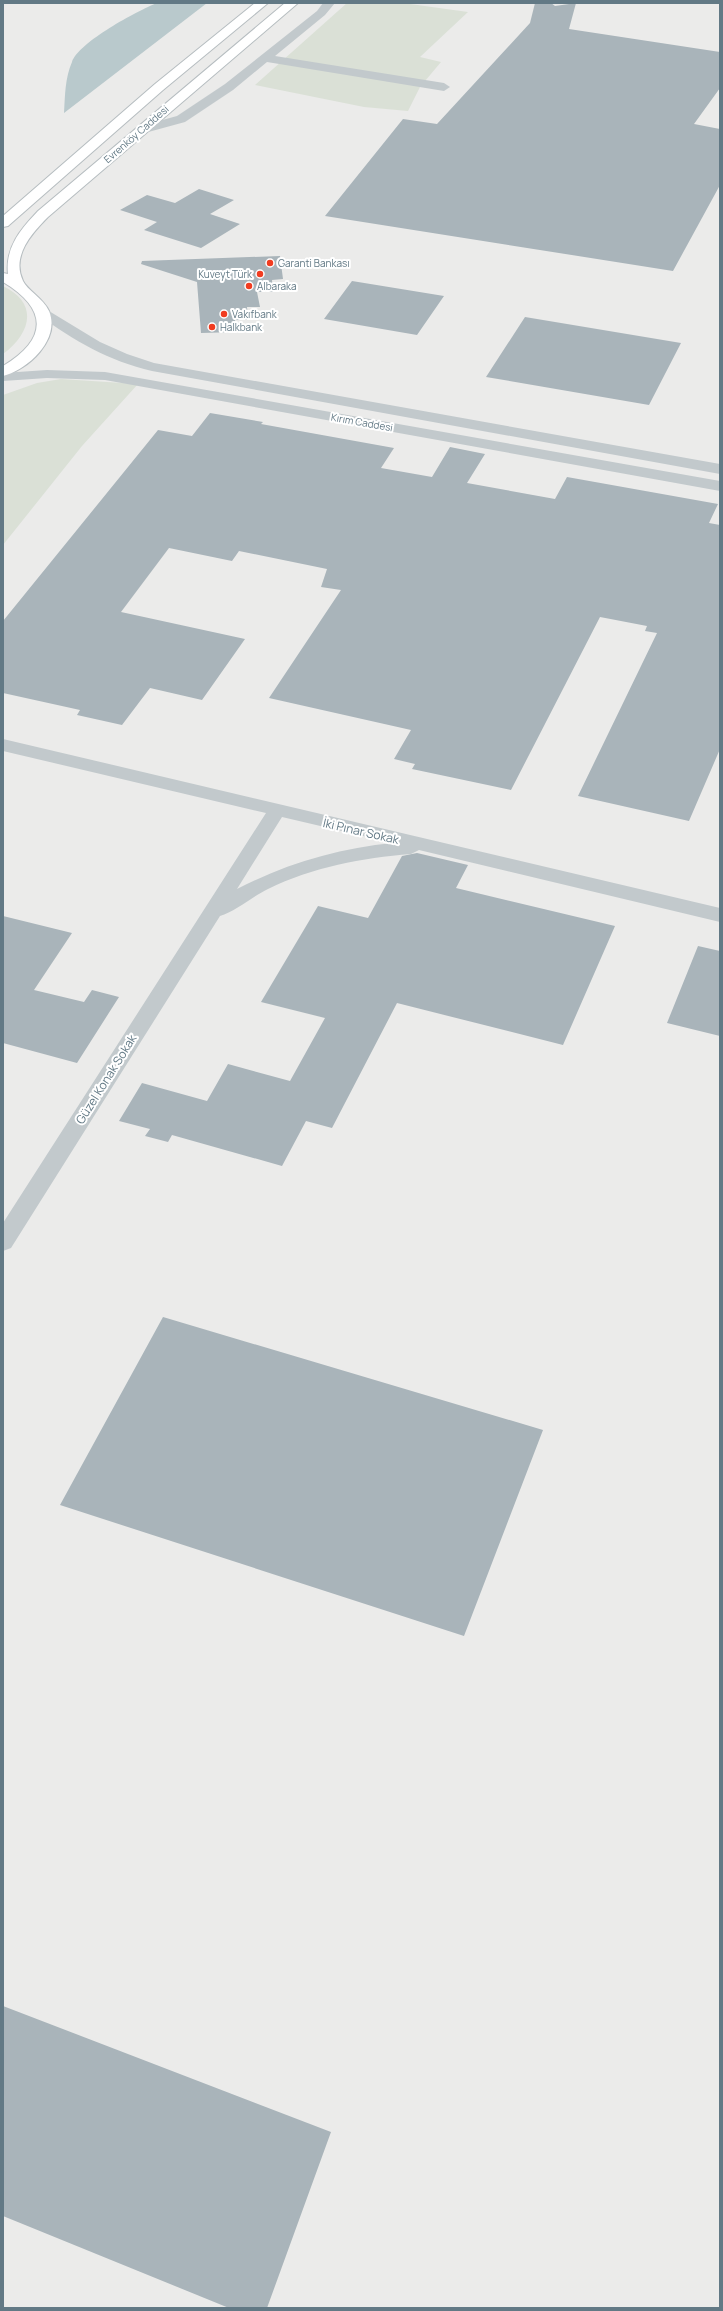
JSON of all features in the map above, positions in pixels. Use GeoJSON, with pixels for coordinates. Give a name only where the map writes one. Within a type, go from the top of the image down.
{"type":"FeatureCollection","features":[{"type":"Feature","properties":{"kind":"main road","name":"Evrenköy Caddesi"},"geometry":{"type":"LineString","coordinates":[[3,223],[159,87],[262,3]]}},
{"type":"Feature","properties":{"kind":"main road","name":"Evrenköy Caddesi"},"geometry":{"type":"LineString","coordinates":[[17,284],[14,258],[24,234],[43,214],[140,130],[292,3]]}},
{"type":"Feature","properties":{"kind":"main road"},"geometry":{"type":"LineString","coordinates":[[3,277],[17,284],[38,301],[44,312],[44,332],[39,342],[20,362],[3,372]]}},
{"type":"Feature","properties":{"kind":"street"},"geometry":{"type":"LineString","coordinates":[[140,130],[181,119],[229,87],[321,14],[329,3]]}},
{"type":"Feature","properties":{"kind":"street"},"geometry":{"type":"LineString","coordinates":[[265,58],[444,87]]}},
{"type":"Feature","properties":{"kind":"street","name":"Kırım Caddesi"},"geometry":{"type":"LineString","coordinates":[[44,312],[71,333],[99,349],[152,366],[720,469]]}},
{"type":"Feature","properties":{"kind":"street","name":"Kırım Caddesi"},"geometry":{"type":"LineString","coordinates":[[3,377],[47,374],[105,376],[720,486]]}},
{"type":"Feature","properties":{"kind":"street","name":"İki Pınar Sokak"},"geometry":{"type":"LineString","coordinates":[[3,745],[720,916]]}},
{"type":"Feature","properties":{"kind":"street","name":"Güzel Konak Sokak"},"geometry":{"type":"LineString","coordinates":[[3,1242],[277,810]]}},
{"type":"Feature","properties":{"kind":"street","name":"Güzel Konak Sokak"},"geometry":{"type":"LineString","coordinates":[[210,916],[231,901],[253,889],[310,867],[365,853],[430,847]]}},
{"type":"Feature","properties":{"kind":"shaded area"},"geometry":{"type":"Polygon","coordinates":[[[3,3],[720,3],[720,2308],[3,2308],[3,3]]]}},
{"type":"Feature","properties":{"kind":"shaded area"},"geometry":{"type":"Polygon","coordinates":[[[157,3],[207,3],[64,113],[68,74],[72,62],[77,54],[85,45],[110,28],[157,3]]]}},
{"type":"Feature","properties":{"kind":"shaded area"},"geometry":{"type":"Polygon","coordinates":[[[347,3],[403,3],[468,12],[420,57],[441,62],[420,87],[408,111],[364,107],[255,85],[347,3]]]}},
{"type":"Feature","properties":{"kind":"shaded area"},"geometry":{"type":"Polygon","coordinates":[[[3,286],[15,293],[22,301],[26,310],[27,319],[25,328],[20,337],[3,354],[3,286]]]}},
{"type":"Feature","properties":{"kind":"shaded area"},"geometry":{"type":"Polygon","coordinates":[[[61,379],[138,384],[82,446],[3,545],[3,395],[37,383],[61,379]]]}},
{"type":"Feature","properties":{"kind":"building"},"geometry":{"type":"Polygon","coordinates":[[[535,3],[551,3],[555,6],[576,3],[569,29],[720,52],[720,88],[694,124],[720,129],[720,185],[673,271],[325,216],[403,119],[437,124],[530,23],[535,3]]]}},
{"type":"Feature","properties":{"kind":"building"},"geometry":{"type":"Polygon","coordinates":[[[199,189],[234,200],[210,214],[240,224],[201,248],[144,230],[157,222],[120,210],[147,195],[175,203],[199,189]]]}},
{"type":"Feature","properties":{"kind":"building"},"geometry":{"type":"Polygon","coordinates":[[[280,256],[283,279],[272,280],[273,292],[257,292],[260,307],[247,307],[248,320],[235,320],[236,332],[201,333],[197,282],[141,264],[142,261],[280,256]]]}},
{"type":"Feature","properties":{"kind":"building"},"geometry":{"type":"Polygon","coordinates":[[[352,281],[444,296],[417,335],[324,319],[352,281]]]}},
{"type":"Feature","properties":{"kind":"building"},"geometry":{"type":"Polygon","coordinates":[[[525,317],[681,343],[649,405],[486,377],[525,317]]]}},
{"type":"Feature","properties":{"kind":"building"},"geometry":{"type":"Polygon","coordinates":[[[210,413],[263,422],[261,424],[394,448],[381,468],[432,477],[450,447],[485,454],[467,483],[555,499],[567,477],[718,504],[709,523],[720,525],[720,749],[689,821],[578,796],[657,633],[645,631],[647,626],[600,617],[511,790],[412,769],[415,764],[394,759],[411,730],[269,698],[341,590],[321,587],[327,569],[239,551],[232,561],[169,548],[121,612],[245,639],[202,700],[150,688],[122,725],[77,715],[80,710],[3,693],[3,621],[158,430],[192,436],[210,413]]]}},
{"type":"Feature","properties":{"kind":"building"},"geometry":{"type":"Polygon","coordinates":[[[417,853],[468,865],[456,888],[615,926],[563,1045],[397,1003],[332,1128],[306,1121],[282,1166],[172,1135],[168,1142],[145,1136],[150,1129],[119,1121],[142,1083],[207,1101],[228,1064],[290,1081],[325,1018],[261,1002],[318,906],[368,918],[402,856],[417,853]]]}},
{"type":"Feature","properties":{"kind":"building"},"geometry":{"type":"Polygon","coordinates":[[[3,916],[72,933],[34,990],[84,1002],[92,990],[119,997],[77,1063],[3,1043],[3,916]]]}},
{"type":"Feature","properties":{"kind":"building"},"geometry":{"type":"Polygon","coordinates":[[[698,946],[720,951],[720,1036],[667,1023],[698,946]]]}},
{"type":"Feature","properties":{"kind":"building"},"geometry":{"type":"Polygon","coordinates":[[[163,1317],[543,1430],[464,1636],[60,1505],[163,1317]]]}},
{"type":"Feature","properties":{"kind":"building"},"geometry":{"type":"Polygon","coordinates":[[[3,2006],[331,2132],[267,2308],[229,2308],[3,2216],[3,2006]]]}},
{"type":"Feature","properties":{"kind":"place","name":"Garanti Bankası"},"geometry":{"type":"Point","coordinates":[270,263]}},
{"type":"Feature","properties":{"kind":"place","name":"Kuveyt Türk"},"geometry":{"type":"Point","coordinates":[260,274]}},
{"type":"Feature","properties":{"kind":"place","name":"Albaraka"},"geometry":{"type":"Point","coordinates":[249,286]}},
{"type":"Feature","properties":{"kind":"place","name":"Vakıfbank"},"geometry":{"type":"Point","coordinates":[224,314]}},
{"type":"Feature","properties":{"kind":"place","name":"Halkbank"},"geometry":{"type":"Point","coordinates":[212,327]}}]}
